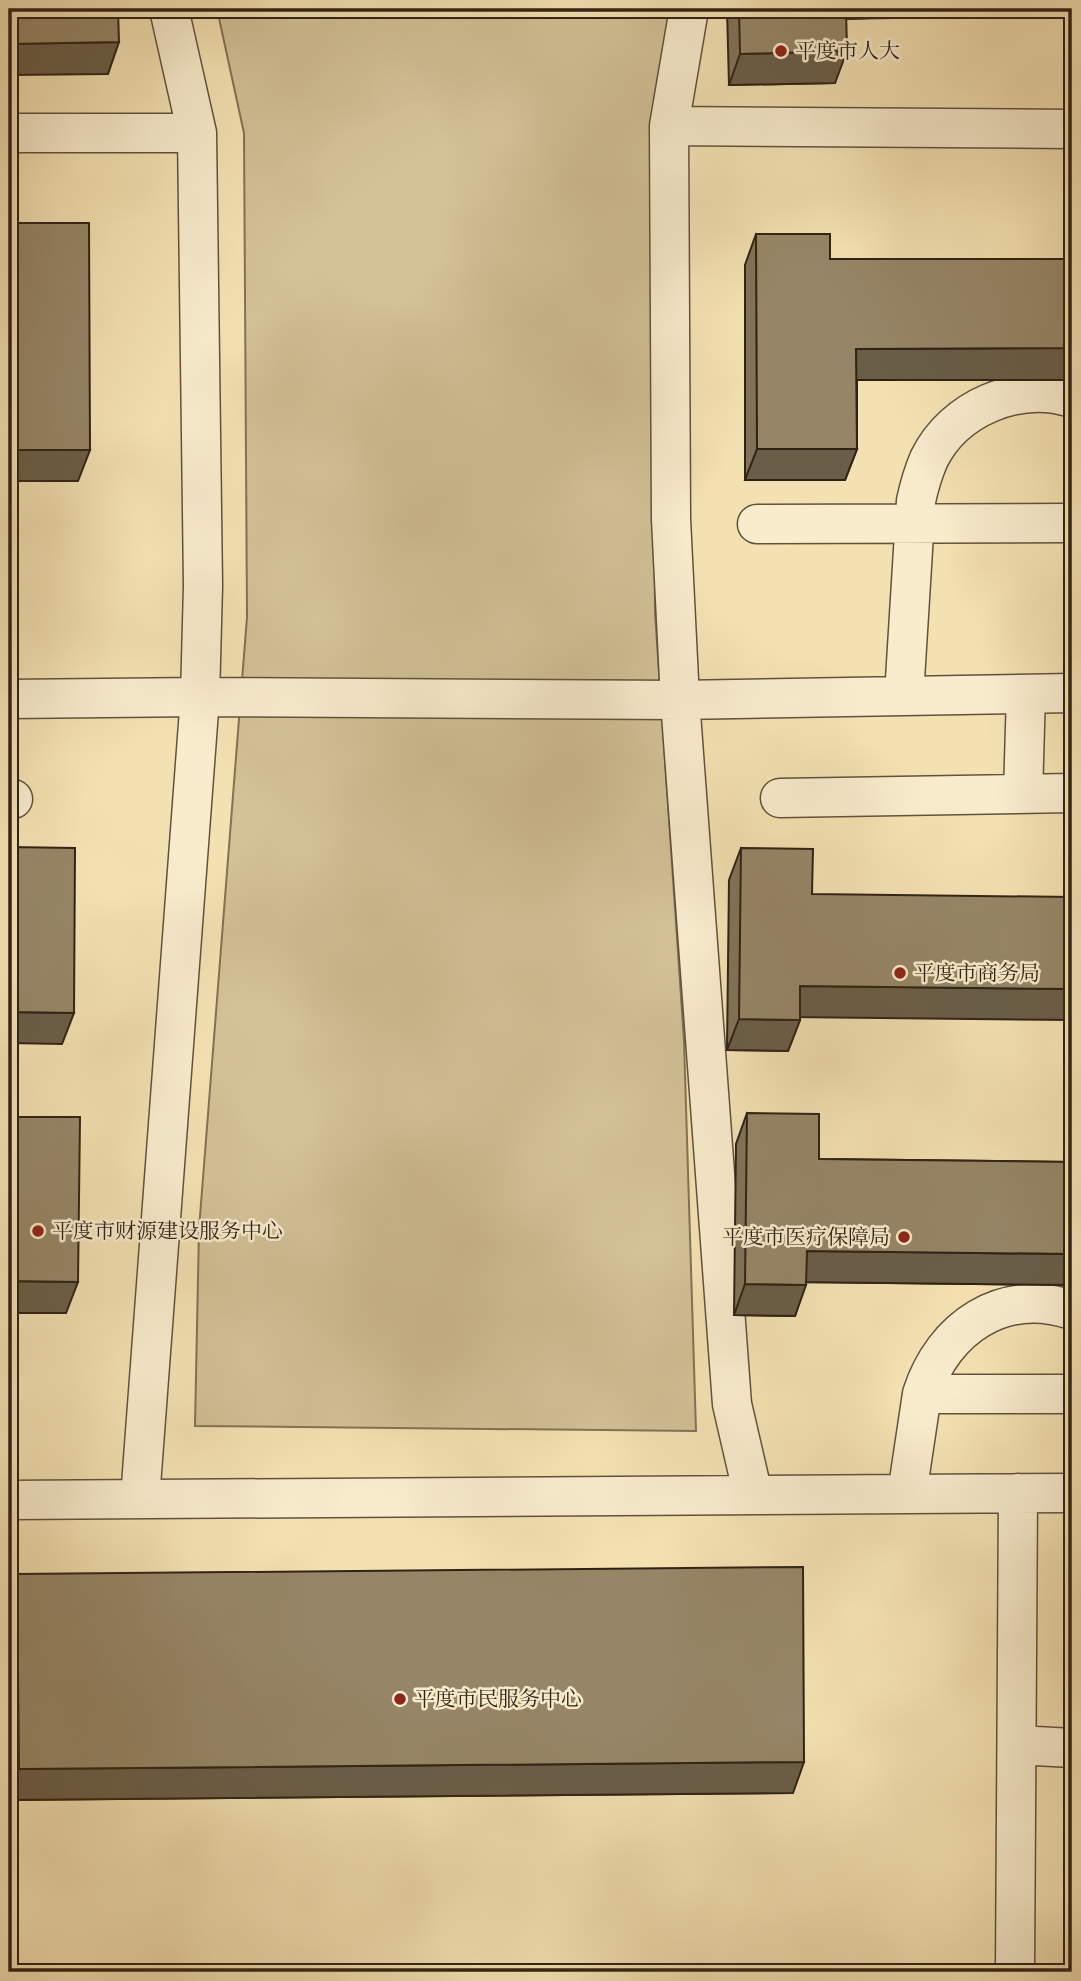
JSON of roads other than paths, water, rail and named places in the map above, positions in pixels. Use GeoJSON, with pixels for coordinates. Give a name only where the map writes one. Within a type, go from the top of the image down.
{"type":"FeatureCollection","features":[{"type":"Feature","properties":{"kind":"street"},"geometry":{"type":"LineString","coordinates":[[140,1499],[200,697],[204,586],[197,133],[169,9]]}},
{"type":"Feature","properties":{"kind":"street"},"geometry":{"type":"LineString","coordinates":[[689,9],[669,126],[671,519],[680,700],[732,1405],[753,1495]]}},
{"type":"Feature","properties":{"kind":"street"},"geometry":{"type":"LineString","coordinates":[[669,126],[1072,129]]}},
{"type":"Feature","properties":{"kind":"street"},"geometry":{"type":"LineString","coordinates":[[9,133],[197,133]]}},
{"type":"Feature","properties":{"kind":"street"},"geometry":{"type":"LineString","coordinates":[[904,696],[916,501],[925,468],[942,439],[976,409],[1019,394],[1042,393],[1072,398]]}},
{"type":"Feature","properties":{"kind":"street"},"geometry":{"type":"LineString","coordinates":[[757,524],[1072,523]]}},
{"type":"Feature","properties":{"kind":"street"},"geometry":{"type":"LineString","coordinates":[[1023,794],[1026,694]]}},
{"type":"Feature","properties":{"kind":"street"},"geometry":{"type":"LineString","coordinates":[[9,699],[200,697],[680,700],[1072,694]]}},
{"type":"Feature","properties":{"kind":"street"},"geometry":{"type":"LineString","coordinates":[[780,798],[1072,793]]}},
{"type":"Feature","properties":{"kind":"street"},"geometry":{"type":"LineString","coordinates":[[907,1494],[922,1394],[937,1357],[957,1334],[981,1317],[1019,1305],[1040,1304],[1072,1310]]}},
{"type":"Feature","properties":{"kind":"street"},"geometry":{"type":"LineString","coordinates":[[922,1394],[1072,1394]]}},
{"type":"Feature","properties":{"kind":"street"},"geometry":{"type":"LineString","coordinates":[[1015,1972],[1018,1493]]}},
{"type":"Feature","properties":{"kind":"street"},"geometry":{"type":"LineString","coordinates":[[9,1500],[1072,1493]]}},
{"type":"Feature","properties":{"kind":"street"},"geometry":{"type":"LineString","coordinates":[[1017,1745],[1072,1748]]}},
{"type":"Feature","properties":{"kind":"place","name":"平度市人大"},"geometry":{"type":"Point","coordinates":[781,51]}},
{"type":"Feature","properties":{"kind":"place","name":"平度市商务局"},"geometry":{"type":"Point","coordinates":[900,973]}},
{"type":"Feature","properties":{"kind":"place","name":"平度市财源建设服务中心"},"geometry":{"type":"Point","coordinates":[38,1231]}},
{"type":"Feature","properties":{"kind":"place","name":"平度市医疗保障局"},"geometry":{"type":"Point","coordinates":[904,1237]}},
{"type":"Feature","properties":{"kind":"place","name":"平度市民服务中心"},"geometry":{"type":"Point","coordinates":[400,1699]}}]}
